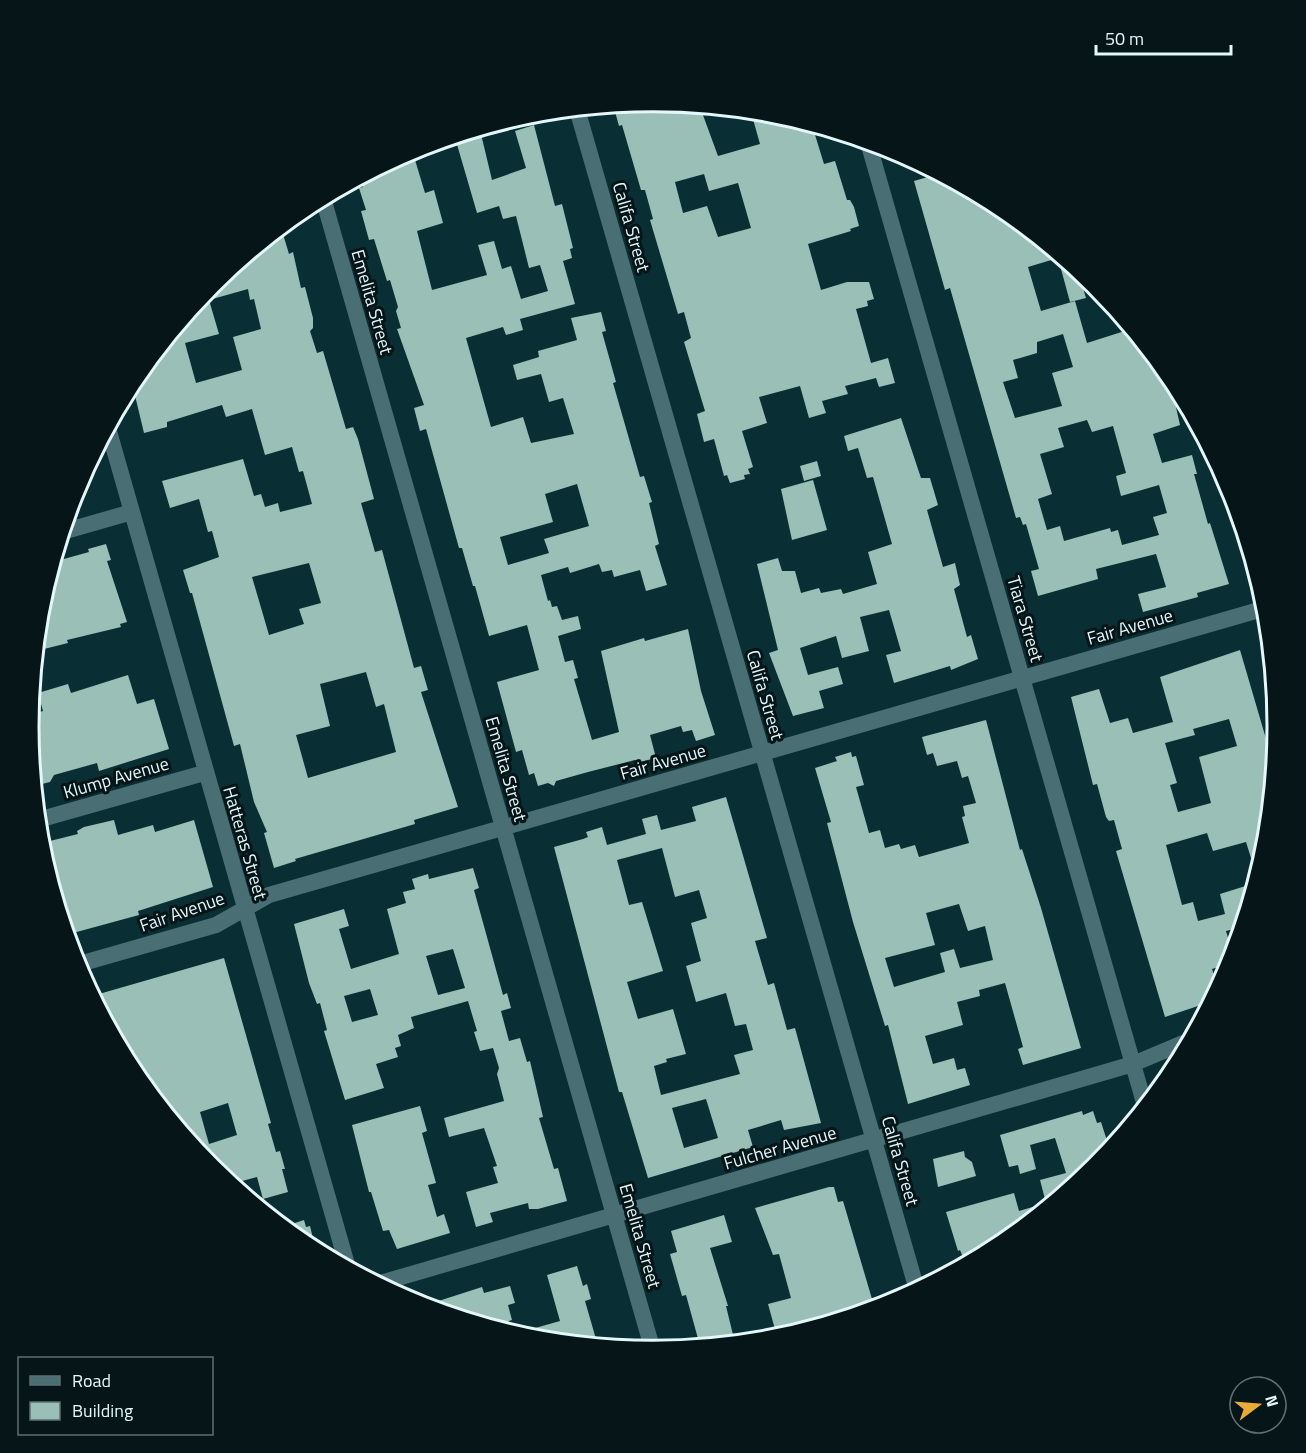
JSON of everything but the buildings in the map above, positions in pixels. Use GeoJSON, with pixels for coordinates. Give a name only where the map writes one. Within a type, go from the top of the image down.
{"type":"FeatureCollection","features":[{"type":"Feature","properties":{"kind":"street","name":"Califa Street"},"geometry":{"type":"LineString","coordinates":[[579,117],[915,1282]]}},
{"type":"Feature","properties":{"kind":"street","name":"Tiara Street"},"geometry":{"type":"LineString","coordinates":[[871,153],[1142,1097]]}},
{"type":"Feature","properties":{"kind":"street","name":"Emelita Street"},"geometry":{"type":"LineString","coordinates":[[326,208],[650,1340]]}},
{"type":"Feature","properties":{"kind":"street","name":"Hatteras Street"},"geometry":{"type":"LineString","coordinates":[[111,438],[204,773],[345,1257]]}},
{"type":"Feature","properties":{"kind":"street"},"geometry":{"type":"LineString","coordinates":[[72,529],[132,512]]}},
{"type":"Feature","properties":{"kind":"street","name":"Fair Avenue"},"geometry":{"type":"LineString","coordinates":[[86,962],[216,925],[269,895],[1256,611]]}},
{"type":"Feature","properties":{"kind":"street","name":"Klump Avenue"},"geometry":{"type":"LineString","coordinates":[[46,818],[204,773]]}},
{"type":"Feature","properties":{"kind":"street","name":"Fulcher Avenue"},"geometry":{"type":"LineString","coordinates":[[389,1281],[874,1142],[1133,1064],[1178,1045]]}}]}
